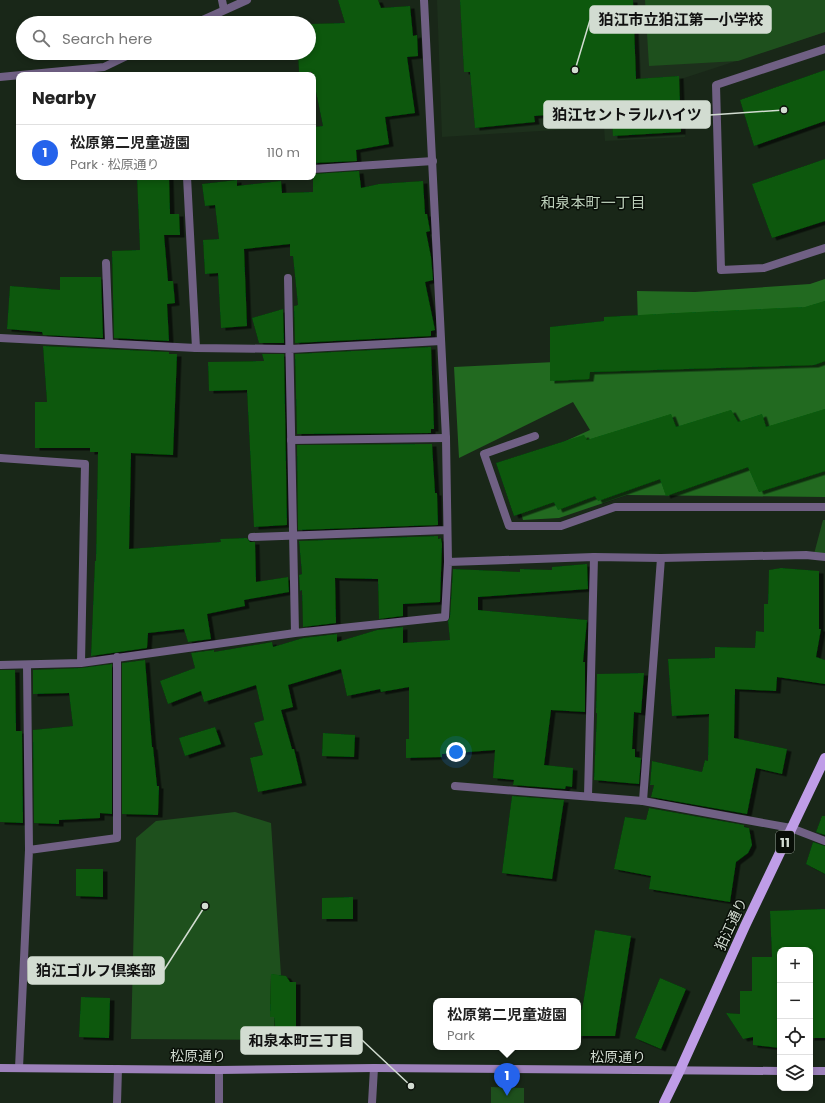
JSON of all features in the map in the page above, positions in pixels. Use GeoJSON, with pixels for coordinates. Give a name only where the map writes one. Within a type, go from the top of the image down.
{"type":"FeatureCollection","features":[{"type":"Feature","properties":{"kind":"main road","name":"狛江通り"},"geometry":{"type":"LineString","coordinates":[[664,1103],[791,828],[825,758]]}},
{"type":"Feature","properties":{"kind":"main road","name":"松原通り"},"geometry":{"type":"LineString","coordinates":[[0,1068],[219,1070],[374,1068],[777,1071]]}},
{"type":"Feature","properties":{"kind":"main road"},"geometry":{"type":"LineString","coordinates":[[813,1071],[825,1071]]}},
{"type":"Feature","properties":{"kind":"street"},"geometry":{"type":"LineString","coordinates":[[222,0],[224,10]]}},
{"type":"Feature","properties":{"kind":"street"},"geometry":{"type":"LineString","coordinates":[[211,16],[246,0]]}},
{"type":"Feature","properties":{"kind":"street"},"geometry":{"type":"LineString","coordinates":[[0,665],[80,662],[295,633],[445,617],[448,562],[446,438],[424,0]]}},
{"type":"Feature","properties":{"kind":"street"},"geometry":{"type":"LineString","coordinates":[[825,49],[716,85],[721,270],[764,268],[825,248]]}},
{"type":"Feature","properties":{"kind":"street"},"geometry":{"type":"LineString","coordinates":[[42,72],[104,66],[117,60]]}},
{"type":"Feature","properties":{"kind":"street"},"geometry":{"type":"LineString","coordinates":[[0,76],[16,74]]}},
{"type":"Feature","properties":{"kind":"street"},"geometry":{"type":"LineString","coordinates":[[316,168],[433,161]]}},
{"type":"Feature","properties":{"kind":"street"},"geometry":{"type":"LineString","coordinates":[[187,180],[196,348]]}},
{"type":"Feature","properties":{"kind":"street"},"geometry":{"type":"LineString","coordinates":[[106,263],[109,343]]}},
{"type":"Feature","properties":{"kind":"street"},"geometry":{"type":"LineString","coordinates":[[288,278],[295,633]]}},
{"type":"Feature","properties":{"kind":"street"},"geometry":{"type":"LineString","coordinates":[[0,338],[196,348],[290,349],[441,341]]}},
{"type":"Feature","properties":{"kind":"street"},"geometry":{"type":"LineString","coordinates":[[535,436],[484,454],[509,526],[561,526],[615,507],[825,507]]}},
{"type":"Feature","properties":{"kind":"street"},"geometry":{"type":"LineString","coordinates":[[291,440],[446,438]]}},
{"type":"Feature","properties":{"kind":"street"},"geometry":{"type":"LineString","coordinates":[[0,458],[85,464],[80,662]]}},
{"type":"Feature","properties":{"kind":"street"},"geometry":{"type":"LineString","coordinates":[[252,537],[293,537],[447,530]]}},
{"type":"Feature","properties":{"kind":"street"},"geometry":{"type":"LineString","coordinates":[[448,562],[594,557],[661,558],[806,555],[825,557]]}},
{"type":"Feature","properties":{"kind":"street"},"geometry":{"type":"LineString","coordinates":[[588,796],[594,557]]}},
{"type":"Feature","properties":{"kind":"street"},"geometry":{"type":"LineString","coordinates":[[643,801],[661,558]]}},
{"type":"Feature","properties":{"kind":"street"},"geometry":{"type":"LineString","coordinates":[[29,850],[117,838],[117,657]]}},
{"type":"Feature","properties":{"kind":"street"},"geometry":{"type":"LineString","coordinates":[[19,1068],[29,850],[27,665]]}},
{"type":"Feature","properties":{"kind":"street"},"geometry":{"type":"LineString","coordinates":[[455,786],[643,801],[791,828],[825,841]]}},
{"type":"Feature","properties":{"kind":"street"},"geometry":{"type":"LineString","coordinates":[[372,1103],[374,1068]]}},
{"type":"Feature","properties":{"kind":"street"},"geometry":{"type":"LineString","coordinates":[[117,1103],[118,1069]]}},
{"type":"Feature","properties":{"kind":"street"},"geometry":{"type":"LineString","coordinates":[[218,1103],[219,1070]]}},
{"type":"Feature","properties":{"kind":"shaded area"},"geometry":{"type":"Polygon","coordinates":[[[437,0],[825,0],[825,32],[681,79],[685,137],[605,141],[604,127],[442,137],[437,0]]]}},
{"type":"Feature","properties":{"kind":"green space"},"geometry":{"type":"Polygon","coordinates":[[[645,0],[825,0],[825,32],[738,61],[649,66],[645,0]]]}},
{"type":"Feature","properties":{"kind":"green space"},"geometry":{"type":"Polygon","coordinates":[[[825,279],[825,497],[627,495],[559,518],[523,520],[508,467],[590,430],[573,402],[459,458],[454,367],[639,358],[637,291],[695,292],[810,284],[825,279]]]}},
{"type":"Feature","properties":{"kind":"green space"},"geometry":{"type":"Polygon","coordinates":[[[823,520],[825,520],[825,554],[814,554],[823,520]]]}},
{"type":"Feature","properties":{"kind":"green space"},"geometry":{"type":"Polygon","coordinates":[[[235,812],[271,823],[281,975],[271,975],[270,1017],[274,1017],[275,1040],[131,1039],[136,838],[156,821],[235,812]]]}},
{"type":"Feature","properties":{"kind":"green space"},"geometry":{"type":"Polygon","coordinates":[[[491,1087],[524,1088],[524,1103],[491,1103],[491,1087]]]}},
{"type":"Feature","properties":{"kind":"building"},"geometry":{"type":"Polygon","coordinates":[[[338,0],[378,0],[381,8],[410,6],[413,36],[417,35],[418,56],[407,57],[415,113],[385,117],[389,144],[356,150],[357,161],[316,163],[316,127],[323,126],[316,92],[316,72],[299,72],[298,60],[316,60],[316,24],[345,23],[338,0]]]}},
{"type":"Feature","properties":{"kind":"building"},"geometry":{"type":"Polygon","coordinates":[[[460,0],[633,0],[636,79],[679,76],[681,132],[613,136],[611,110],[534,116],[535,122],[475,128],[470,72],[464,72],[460,0]]]}},
{"type":"Feature","properties":{"kind":"building"},"geometry":{"type":"Polygon","coordinates":[[[825,70],[825,121],[754,146],[740,100],[825,70]]]}},
{"type":"Feature","properties":{"kind":"building"},"geometry":{"type":"Polygon","coordinates":[[[825,159],[825,221],[772,238],[752,184],[825,159]]]}},
{"type":"Feature","properties":{"kind":"building"},"geometry":{"type":"Polygon","coordinates":[[[359,171],[361,188],[379,184],[423,181],[425,214],[427,214],[430,231],[426,232],[431,257],[433,280],[425,282],[435,330],[431,331],[431,336],[295,343],[294,306],[298,305],[293,256],[290,256],[290,244],[244,249],[247,326],[221,328],[218,273],[205,274],[203,240],[219,239],[215,205],[205,206],[202,184],[237,180],[237,186],[281,181],[282,193],[313,192],[313,180],[316,180],[316,174],[359,171]]]}},
{"type":"Feature","properties":{"kind":"building"},"geometry":{"type":"Polygon","coordinates":[[[137,180],[169,180],[170,214],[179,214],[180,235],[164,235],[168,281],[173,281],[175,303],[167,304],[169,341],[114,338],[112,251],[140,250],[137,180]]]}},
{"type":"Feature","properties":{"kind":"building"},"geometry":{"type":"Polygon","coordinates":[[[60,277],[101,277],[103,338],[43,335],[42,332],[7,329],[10,286],[60,290],[60,277]]]}},
{"type":"Feature","properties":{"kind":"building"},"geometry":{"type":"Polygon","coordinates":[[[825,301],[825,361],[814,365],[590,372],[589,379],[550,381],[550,327],[604,321],[604,317],[805,307],[825,301]]]}},
{"type":"Feature","properties":{"kind":"building"},"geometry":{"type":"Polygon","coordinates":[[[283,309],[284,343],[259,343],[252,318],[283,309]]]}},
{"type":"Feature","properties":{"kind":"building"},"geometry":{"type":"Polygon","coordinates":[[[43,346],[169,352],[169,354],[177,354],[173,455],[131,453],[129,549],[221,542],[220,539],[247,538],[250,542],[255,542],[256,582],[288,577],[289,592],[244,600],[245,606],[207,614],[211,639],[188,642],[184,629],[148,633],[147,648],[91,656],[96,561],[98,452],[90,452],[90,448],[35,448],[35,402],[47,402],[43,346]]]}},
{"type":"Feature","properties":{"kind":"building"},"geometry":{"type":"Polygon","coordinates":[[[431,347],[434,429],[431,429],[431,433],[297,434],[295,354],[431,347]]]}},
{"type":"Feature","properties":{"kind":"building"},"geometry":{"type":"Polygon","coordinates":[[[262,354],[284,354],[287,525],[254,527],[247,390],[209,391],[208,362],[264,361],[262,354]]]}},
{"type":"Feature","properties":{"kind":"building"},"geometry":{"type":"Polygon","coordinates":[[[825,409],[825,471],[759,492],[748,467],[666,496],[660,479],[598,501],[595,496],[558,510],[554,502],[514,516],[496,463],[584,435],[587,440],[671,414],[676,427],[731,410],[738,422],[762,414],[766,427],[825,409]]]}},
{"type":"Feature","properties":{"kind":"building"},"geometry":{"type":"Polygon","coordinates":[[[432,444],[435,493],[437,493],[438,525],[298,530],[297,445],[432,444]]]}},
{"type":"Feature","properties":{"kind":"building"},"geometry":{"type":"Polygon","coordinates":[[[438,536],[438,539],[441,538],[442,544],[440,602],[403,604],[403,616],[379,619],[378,579],[335,578],[336,623],[303,627],[302,590],[300,591],[299,575],[302,574],[299,541],[438,536]]]}},
{"type":"Feature","properties":{"kind":"building"},"geometry":{"type":"Polygon","coordinates":[[[587,564],[588,589],[478,597],[478,610],[587,620],[583,662],[585,662],[585,712],[551,710],[544,765],[573,768],[572,787],[566,786],[565,789],[513,785],[514,780],[493,778],[495,750],[442,754],[442,757],[406,758],[406,739],[409,739],[409,687],[381,692],[380,689],[347,696],[341,669],[288,685],[293,707],[281,710],[292,749],[294,749],[302,783],[258,792],[250,758],[263,755],[254,723],[264,720],[256,685],[204,702],[201,691],[168,704],[160,681],[195,668],[191,653],[214,650],[214,652],[272,642],[273,647],[303,638],[337,634],[337,642],[377,630],[403,627],[403,643],[450,640],[448,621],[450,617],[453,569],[520,572],[520,569],[552,570],[552,567],[587,564]]]}},
{"type":"Feature","properties":{"kind":"building"},"geometry":{"type":"Polygon","coordinates":[[[781,568],[819,571],[819,629],[821,629],[816,657],[825,660],[825,684],[777,677],[776,691],[735,689],[734,738],[787,749],[782,774],[756,768],[747,814],[651,797],[654,785],[650,785],[652,761],[702,772],[705,760],[708,761],[709,714],[672,716],[668,659],[715,658],[715,647],[755,648],[756,631],[764,632],[764,604],[768,604],[769,570],[781,568]]]}},
{"type":"Feature","properties":{"kind":"building"},"geometry":{"type":"Polygon","coordinates":[[[145,660],[152,747],[157,786],[159,786],[158,815],[122,814],[122,663],[145,660]]]}},
{"type":"Feature","properties":{"kind":"building"},"geometry":{"type":"Polygon","coordinates":[[[112,664],[112,814],[100,813],[100,818],[59,820],[59,824],[34,823],[33,730],[73,726],[69,693],[33,694],[33,670],[81,668],[112,664]]]}},
{"type":"Feature","properties":{"kind":"building"},"geometry":{"type":"Polygon","coordinates":[[[0,670],[15,670],[16,731],[22,731],[23,823],[0,822],[0,670]]]}},
{"type":"Feature","properties":{"kind":"building"},"geometry":{"type":"Polygon","coordinates":[[[644,673],[641,713],[634,712],[632,749],[635,749],[635,757],[641,758],[639,784],[594,780],[597,674],[644,673]]]}},
{"type":"Feature","properties":{"kind":"building"},"geometry":{"type":"Polygon","coordinates":[[[215,727],[221,744],[185,756],[179,738],[215,727]]]}},
{"type":"Feature","properties":{"kind":"building"},"geometry":{"type":"Polygon","coordinates":[[[323,733],[355,735],[354,757],[322,756],[323,733]]]}},
{"type":"Feature","properties":{"kind":"building"},"geometry":{"type":"Polygon","coordinates":[[[512,796],[564,800],[552,879],[502,873],[512,796]]]}},
{"type":"Feature","properties":{"kind":"building"},"geometry":{"type":"Polygon","coordinates":[[[649,808],[744,825],[744,827],[749,828],[752,845],[748,853],[736,862],[730,902],[649,889],[651,876],[614,869],[625,817],[646,820],[649,808]]]}},
{"type":"Feature","properties":{"kind":"building"},"geometry":{"type":"Polygon","coordinates":[[[822,816],[825,816],[825,835],[816,832],[822,816]]]}},
{"type":"Feature","properties":{"kind":"building"},"geometry":{"type":"Polygon","coordinates":[[[813,842],[825,846],[825,874],[806,864],[813,842]]]}},
{"type":"Feature","properties":{"kind":"building"},"geometry":{"type":"Polygon","coordinates":[[[76,869],[103,869],[103,897],[76,896],[76,869]]]}},
{"type":"Feature","properties":{"kind":"building"},"geometry":{"type":"Polygon","coordinates":[[[353,897],[353,919],[322,919],[322,898],[353,897]]]}},
{"type":"Feature","properties":{"kind":"building"},"geometry":{"type":"Polygon","coordinates":[[[825,909],[825,1038],[813,1038],[813,947],[777,947],[777,1048],[753,1045],[753,1037],[743,1039],[726,1013],[740,1014],[740,991],[752,991],[752,957],[772,957],[770,911],[825,909]]]}},
{"type":"Feature","properties":{"kind":"building"},"geometry":{"type":"Polygon","coordinates":[[[595,930],[631,936],[615,1036],[581,1036],[582,1010],[595,930]]]}},
{"type":"Feature","properties":{"kind":"building"},"geometry":{"type":"Polygon","coordinates":[[[271,974],[286,976],[290,982],[296,982],[296,1035],[276,1035],[274,1017],[270,1017],[271,974]]]}},
{"type":"Feature","properties":{"kind":"building"},"geometry":{"type":"Polygon","coordinates":[[[660,978],[686,989],[661,1049],[635,1038],[660,978]]]}},
{"type":"Feature","properties":{"kind":"building"},"geometry":{"type":"Polygon","coordinates":[[[81,997],[110,998],[109,1038],[79,1037],[81,997]]]}},
{"type":"Feature","properties":{"kind":"place","name":"狛江市立狛江第一小学校"},"geometry":{"type":"Point","coordinates":[575,70]}},
{"type":"Feature","properties":{"kind":"place","name":"狛江セントラルハイツ"},"geometry":{"type":"Point","coordinates":[784,110]}},
{"type":"Feature","properties":{"kind":"place","name":"狛江ゴルフ倶楽部"},"geometry":{"type":"Point","coordinates":[205,906]}},
{"type":"Feature","properties":{"kind":"place","name":"和泉本町三丁目"},"geometry":{"type":"Point","coordinates":[411,1086]}},
{"type":"Feature","properties":{"kind":"place","name":"松原第二児童遊園"},"geometry":{"type":"Point","coordinates":[507,1096]}},
{"type":"Feature","properties":{"kind":"district","name":"和泉本町一丁目"},"geometry":{"type":"Point","coordinates":[593,203]}}]}
